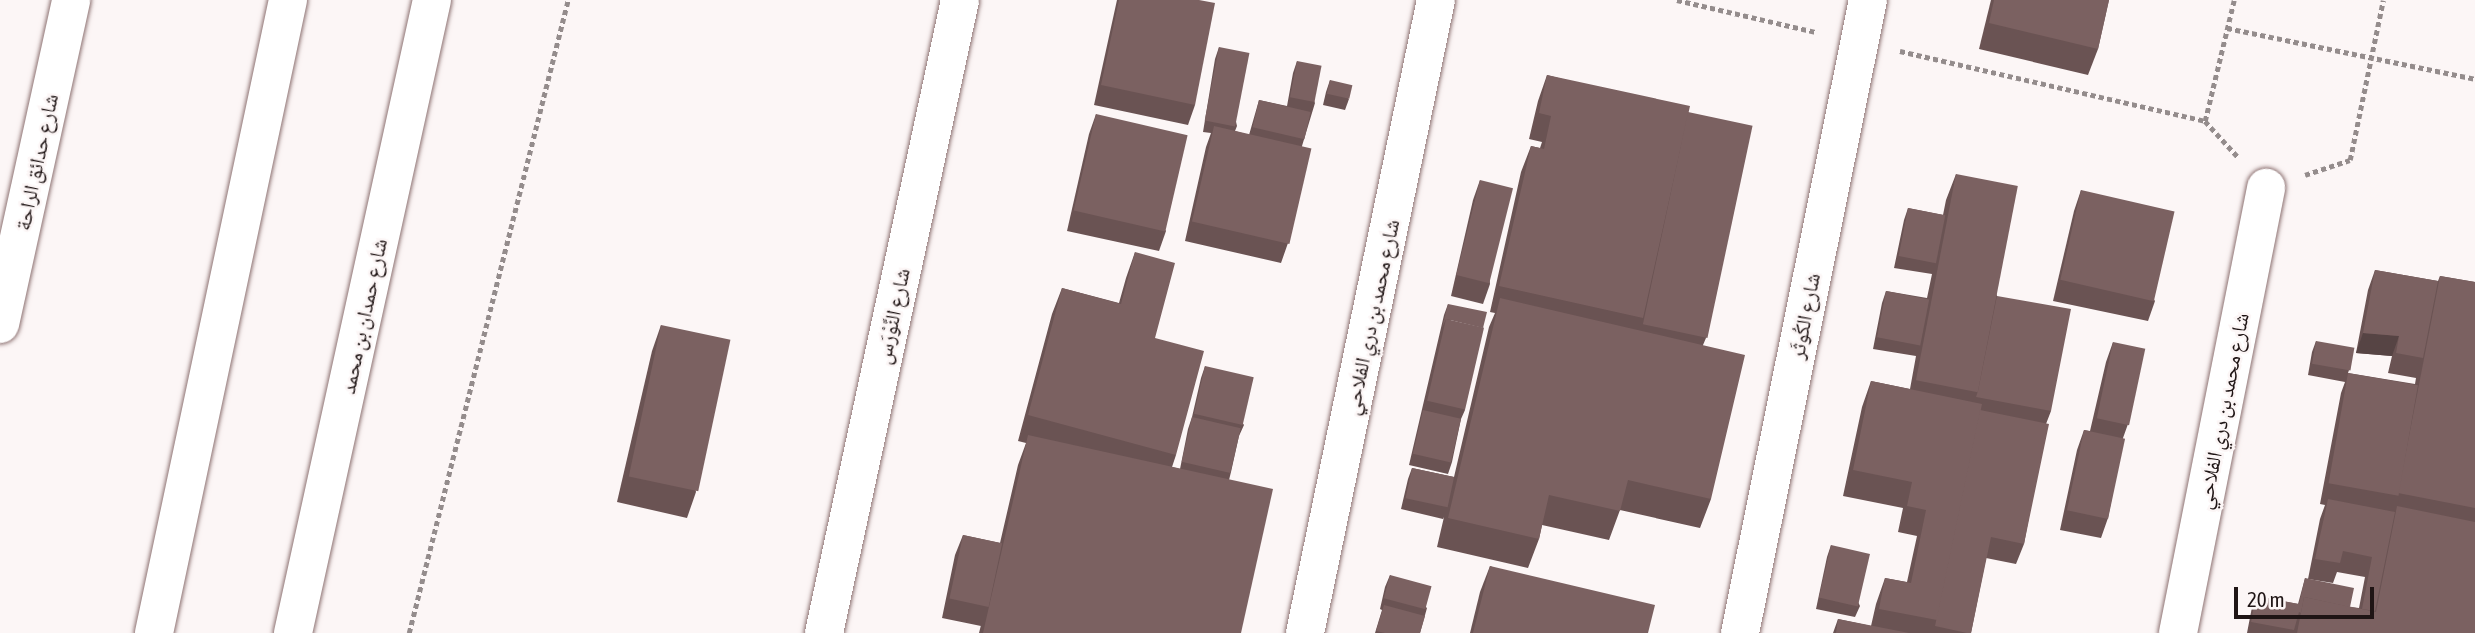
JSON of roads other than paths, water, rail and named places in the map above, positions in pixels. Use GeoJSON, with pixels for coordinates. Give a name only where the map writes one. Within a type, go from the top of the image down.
{"type":"FeatureCollection","features":[{"type":"Feature","properties":{"kind":"street","name":"شارع حدائق الراحة"},"geometry":{"type":"LineString","coordinates":[[0,324],[71,0]]}},
{"type":"Feature","properties":{"kind":"street"},"geometry":{"type":"LineString","coordinates":[[154,633],[288,0]]}},
{"type":"Feature","properties":{"kind":"street","name":"شارع حمدان بن محمد"},"geometry":{"type":"LineString","coordinates":[[293,633],[432,0]]}},
{"type":"Feature","properties":{"kind":"street","name":"شارع النَّوْرَس"},"geometry":{"type":"LineString","coordinates":[[824,633],[960,0]]}},
{"type":"Feature","properties":{"kind":"street","name":"شارع محمد بن دري الفلاحي"},"geometry":{"type":"LineString","coordinates":[[1306,633],[1436,0]]}},
{"type":"Feature","properties":{"kind":"street","name":"شارع الكُوثَر"},"geometry":{"type":"LineString","coordinates":[[1740,633],[1868,0]]}},
{"type":"Feature","properties":{"kind":"street","name":"شارع محمد بن دري الفلاحي"},"geometry":{"type":"LineString","coordinates":[[2178,633],[2266,188]]}}]}
